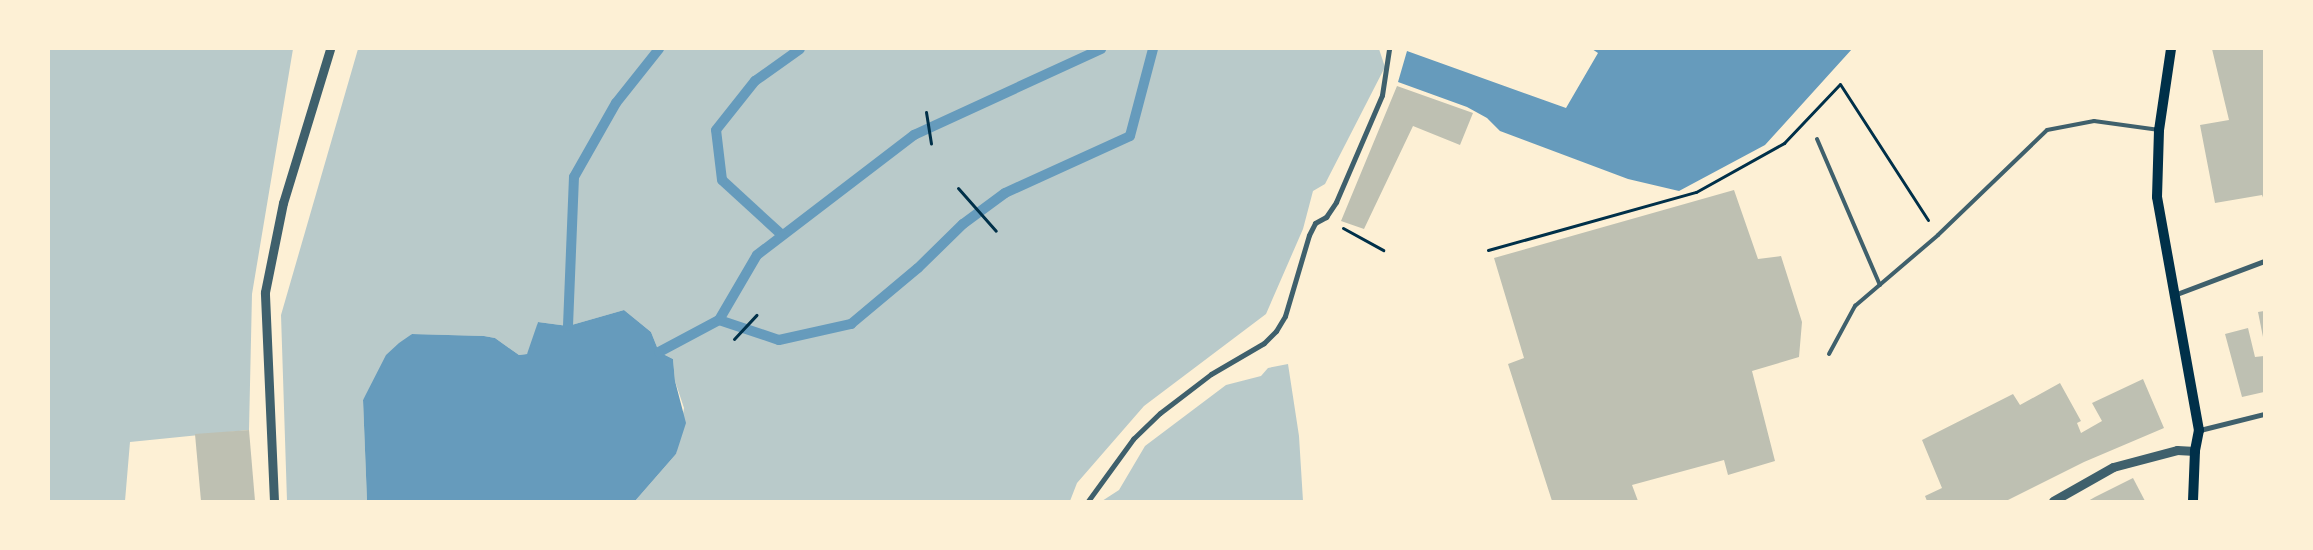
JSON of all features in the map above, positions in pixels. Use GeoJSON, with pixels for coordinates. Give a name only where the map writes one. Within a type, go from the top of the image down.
{"type":"FeatureCollection","features":[{"type":"Feature","properties":{"kind":"main road"},"geometry":{"type":"LineString","coordinates":[[2171,49],[2159,130],[2157,197],[2199,430],[2195,451],[2193,501]]}},
{"type":"Feature","properties":{"kind":"street"},"geometry":{"type":"LineString","coordinates":[[274,501],[265,292],[283,203],[330,49]]}},
{"type":"Feature","properties":{"kind":"street"},"geometry":{"type":"LineString","coordinates":[[1088,501],[1133,439],[1160,413],[1211,374],[1264,343],[1276,331],[1285,316],[1309,235],[1315,223],[1326,218],[1336,202],[1382,95],[1389,49]]}},
{"type":"Feature","properties":{"kind":"street"},"geometry":{"type":"LineString","coordinates":[[2174,295],[2264,261]]}},
{"type":"Feature","properties":{"kind":"street"},"geometry":{"type":"LineString","coordinates":[[2199,430],[2264,414]]}},
{"type":"Feature","properties":{"kind":"street"},"geometry":{"type":"LineString","coordinates":[[2053,501],[2113,467],[2177,450],[2195,451]]}},
{"type":"Feature","properties":{"kind":"lane"},"geometry":{"type":"LineString","coordinates":[[1829,354],[1855,306],[1938,235],[2046,130],[2094,122],[2159,130]]}},
{"type":"Feature","properties":{"kind":"lane"},"geometry":{"type":"LineString","coordinates":[[1817,139],[1880,285]]}},
{"type":"Feature","properties":{"kind":"path"},"geometry":{"type":"LineString","coordinates":[[1488,250],[1696,192],[1784,143],[1840,84],[1938,235]]}},
{"type":"Feature","properties":{"kind":"path"},"geometry":{"type":"LineString","coordinates":[[926,112],[931,144]]}},
{"type":"Feature","properties":{"kind":"path"},"geometry":{"type":"LineString","coordinates":[[958,188],[996,231]]}},
{"type":"Feature","properties":{"kind":"path"},"geometry":{"type":"LineString","coordinates":[[1326,218],[1383,250]]}},
{"type":"Feature","properties":{"kind":"path"},"geometry":{"type":"LineString","coordinates":[[734,339],[756,315]]}},
{"type":"Feature","properties":{"kind":"shaded area"},"geometry":{"type":"Polygon","coordinates":[[[49,49],[293,49],[252,294],[249,430],[130,442],[125,501],[49,501],[49,49]]]}},
{"type":"Feature","properties":{"kind":"shaded area"},"geometry":{"type":"Polygon","coordinates":[[[358,49],[1379,49],[1385,67],[1325,184],[1313,191],[1303,229],[1266,314],[1144,406],[1077,483],[1070,501],[635,501],[676,454],[684,408],[675,381],[673,359],[659,352],[651,332],[624,310],[568,326],[538,322],[532,347],[527,354],[519,355],[495,338],[412,334],[363,400],[367,501],[287,501],[281,315],[358,49]]]}},
{"type":"Feature","properties":{"kind":"shaded area"},"geometry":{"type":"Polygon","coordinates":[[[1288,364],[1299,436],[1303,501],[1102,501],[1119,490],[1145,446],[1226,385],[1261,376],[1268,368],[1288,364]]]}},
{"type":"Feature","properties":{"kind":"water"},"geometry":{"type":"Polygon","coordinates":[[[1592,49],[1852,49],[1765,145],[1679,191],[1628,179],[1500,131],[1487,118],[1467,107],[1398,82],[1407,51],[1566,108],[1598,53],[1592,49]]]}},
{"type":"Feature","properties":{"kind":"water"},"geometry":{"type":"Polygon","coordinates":[[[624,310],[651,332],[659,352],[673,359],[675,381],[686,423],[676,454],[635,501],[367,501],[363,400],[386,355],[399,343],[412,334],[484,336],[495,338],[519,355],[527,354],[538,322],[568,326],[624,310]]]}},
{"type":"Feature","properties":{"kind":"building"},"geometry":{"type":"Polygon","coordinates":[[[2212,49],[2264,49],[2264,200],[2262,195],[2215,203],[2200,125],[2229,120],[2212,49]]]}},
{"type":"Feature","properties":{"kind":"building"},"geometry":{"type":"Polygon","coordinates":[[[1397,86],[1473,113],[1460,145],[1413,126],[1364,229],[1341,221],[1397,86]]]}},
{"type":"Feature","properties":{"kind":"building"},"geometry":{"type":"Polygon","coordinates":[[[1734,190],[1758,259],[1781,256],[1802,322],[1799,357],[1752,371],[1775,461],[1728,475],[1724,460],[1632,485],[1638,501],[1552,501],[1508,364],[1524,358],[1494,258],[1734,190]]]}},
{"type":"Feature","properties":{"kind":"building"},"geometry":{"type":"Polygon","coordinates":[[[2264,311],[2264,337],[2263,337],[2258,312],[2264,311]]]}},
{"type":"Feature","properties":{"kind":"building"},"geometry":{"type":"Polygon","coordinates":[[[2248,328],[2255,357],[2264,356],[2264,392],[2242,397],[2225,334],[2248,328]]]}},
{"type":"Feature","properties":{"kind":"building"},"geometry":{"type":"Polygon","coordinates":[[[2143,379],[2164,428],[2084,462],[2006,501],[1927,501],[1925,496],[1942,488],[1922,440],[2013,394],[2020,405],[2060,383],[2081,421],[2077,423],[2081,433],[2102,421],[2092,403],[2143,379]]]}},
{"type":"Feature","properties":{"kind":"building"},"geometry":{"type":"Polygon","coordinates":[[[249,430],[255,501],[201,501],[195,434],[249,430]]]}},
{"type":"Feature","properties":{"kind":"building"},"geometry":{"type":"Polygon","coordinates":[[[2133,478],[2145,501],[2088,501],[2095,497],[2133,478]]]}},
{"type":"Feature","properties":{"kind":"waterway"},"geometry":{"type":"LineString","coordinates":[[568,326],[574,177],[616,103],[659,49]]}},
{"type":"Feature","properties":{"kind":"waterway"},"geometry":{"type":"LineString","coordinates":[[782,235],[722,180],[716,130],[755,81],[800,49]]}},
{"type":"Feature","properties":{"kind":"waterway"},"geometry":{"type":"LineString","coordinates":[[659,352],[719,320],[757,255],[914,135],[1101,49]]}},
{"type":"Feature","properties":{"kind":"waterway"},"geometry":{"type":"LineString","coordinates":[[719,320],[779,340],[851,324],[918,268],[963,224],[1005,193],[1130,136],[1153,49]]}}]}
